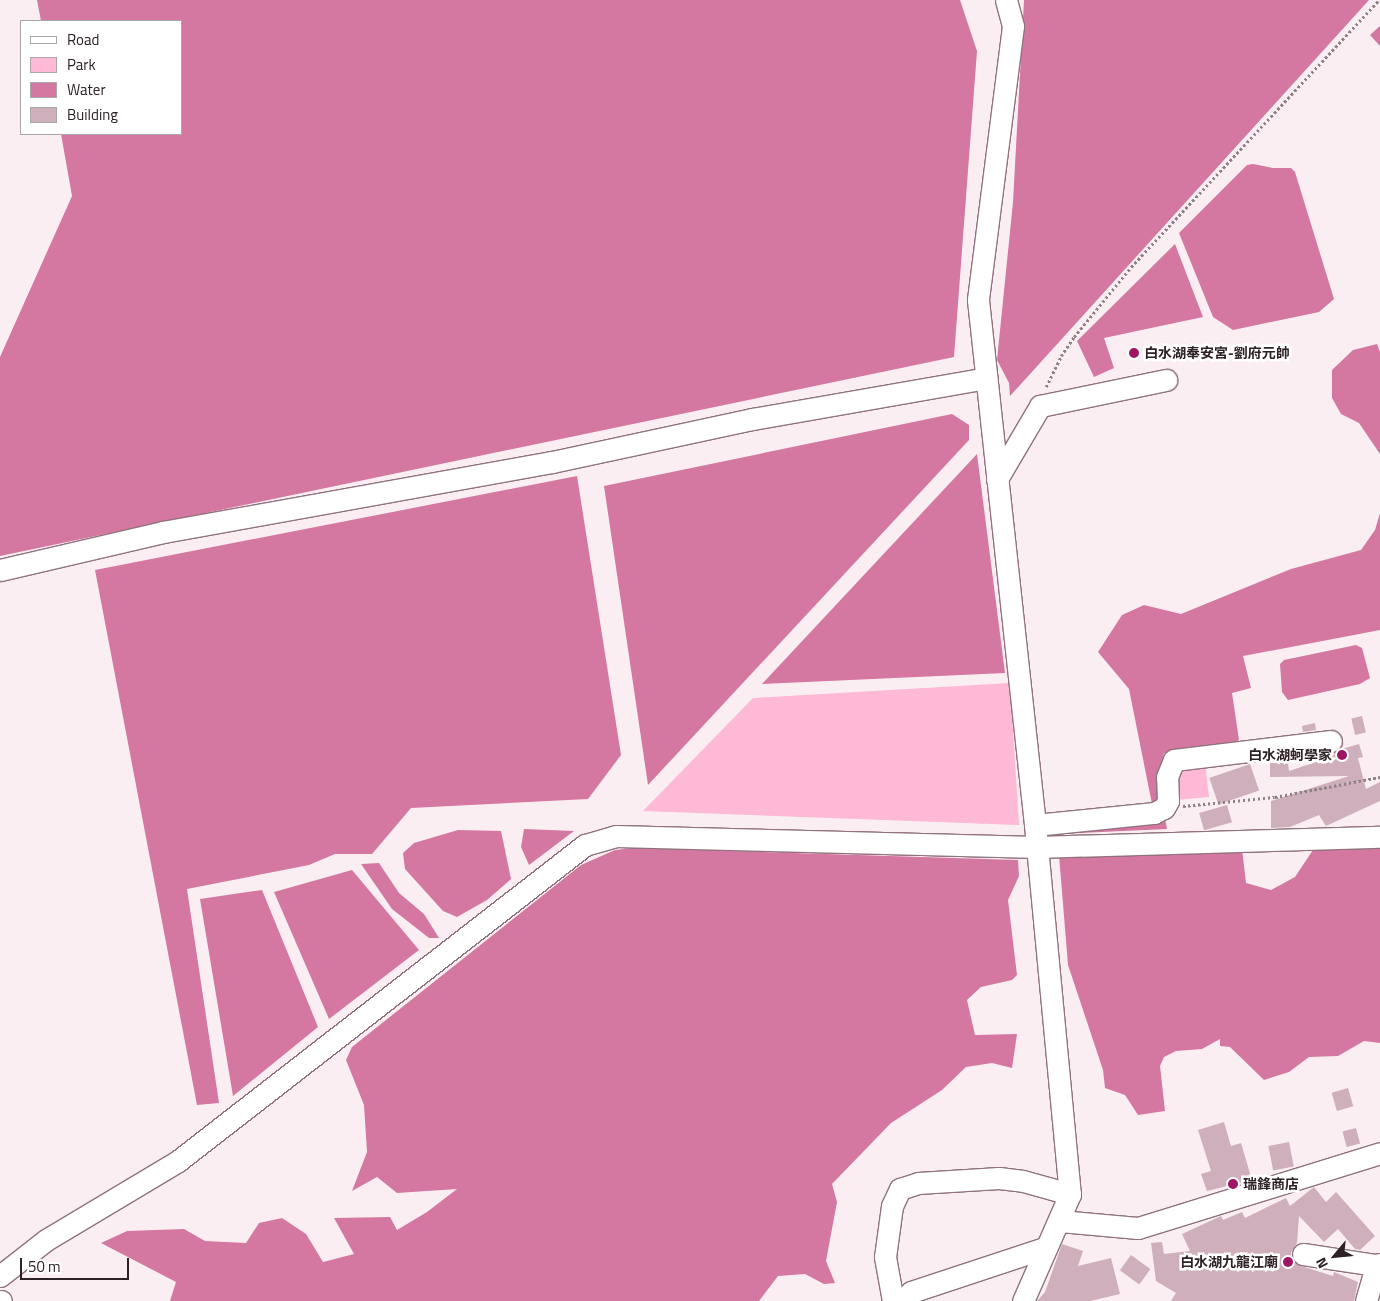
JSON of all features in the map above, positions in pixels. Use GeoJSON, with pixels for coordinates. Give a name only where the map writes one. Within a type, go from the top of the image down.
{"type":"FeatureCollection","features":[{"type":"Feature","properties":{"kind":"street"},"geometry":{"type":"LineString","coordinates":[[1001,0],[1013,26]]}},
{"type":"Feature","properties":{"kind":"street"},"geometry":{"type":"LineString","coordinates":[[1006,0],[1013,26]]}},
{"type":"Feature","properties":{"kind":"street"},"geometry":{"type":"LineString","coordinates":[[1013,0],[1013,26],[978,300],[1035,825],[1070,1194],[1060,1221],[1023,1301]]}},
{"type":"Feature","properties":{"kind":"street"},"geometry":{"type":"LineString","coordinates":[[0,570],[163,532],[552,462],[752,419],[986,378]]}},
{"type":"Feature","properties":{"kind":"street"},"geometry":{"type":"LineString","coordinates":[[997,480],[1040,406],[1166,380]]}},
{"type":"Feature","properties":{"kind":"street"},"geometry":{"type":"LineString","coordinates":[[1035,825],[1159,810],[1168,801],[1169,766],[1174,760],[1331,741]]}},
{"type":"Feature","properties":{"kind":"street"},"geometry":{"type":"LineString","coordinates":[[0,1276],[46,1240],[178,1161],[585,845],[616,836],[1037,847],[1380,837]]}},
{"type":"Feature","properties":{"kind":"street"},"geometry":{"type":"LineString","coordinates":[[1060,1221],[1138,1228],[1380,1153]]}},
{"type":"Feature","properties":{"kind":"street"},"geometry":{"type":"LineString","coordinates":[[893,1301],[885,1257],[892,1206],[900,1189],[918,1183],[999,1178],[1022,1180],[1070,1194]]}},
{"type":"Feature","properties":{"kind":"street"},"geometry":{"type":"LineString","coordinates":[[903,1301],[911,1292],[1047,1247]]}},
{"type":"Feature","properties":{"kind":"street"},"geometry":{"type":"LineString","coordinates":[[1303,1254],[1378,1264],[1366,1301]]}},
{"type":"Feature","properties":{"kind":"path"},"geometry":{"type":"LineString","coordinates":[[1040,406],[1061,356],[1106,296],[1379,0]]}},
{"type":"Feature","properties":{"kind":"path"},"geometry":{"type":"LineString","coordinates":[[1159,810],[1275,797],[1380,777]]}},
{"type":"Feature","properties":{"kind":"green space"},"geometry":{"type":"Polygon","coordinates":[[[1010,683],[1019,825],[643,811],[753,698],[1010,683]]]}},
{"type":"Feature","properties":{"kind":"green space"},"geometry":{"type":"Polygon","coordinates":[[[1205,763],[1209,797],[1177,800],[1176,770],[1205,763]]]}},
{"type":"Feature","properties":{"kind":"water"},"geometry":{"type":"Polygon","coordinates":[[[37,0],[960,0],[977,51],[954,357],[0,556],[0,357],[72,196],[61,135],[182,135],[182,20],[41,20],[37,0]]]}},
{"type":"Feature","properties":{"kind":"water"},"geometry":{"type":"Polygon","coordinates":[[[1024,0],[1369,0],[1010,396],[1009,383],[997,360],[1013,202],[1024,0]]]}},
{"type":"Feature","properties":{"kind":"water"},"geometry":{"type":"Polygon","coordinates":[[[1380,26],[1380,46],[1370,35],[1380,26]]]}},
{"type":"Feature","properties":{"kind":"water"},"geometry":{"type":"Polygon","coordinates":[[[1253,164],[1273,168],[1291,168],[1295,172],[1334,299],[1319,312],[1233,330],[1213,317],[1179,233],[1247,165],[1253,164]]]}},
{"type":"Feature","properties":{"kind":"water"},"geometry":{"type":"Polygon","coordinates":[[[1175,244],[1203,317],[1104,338],[1114,368],[1094,377],[1077,341],[1175,244]]]}},
{"type":"Feature","properties":{"kind":"water"},"geometry":{"type":"Polygon","coordinates":[[[1377,344],[1380,352],[1380,454],[1359,423],[1341,414],[1332,398],[1332,370],[1353,350],[1377,344]]]}},
{"type":"Feature","properties":{"kind":"water"},"geometry":{"type":"Polygon","coordinates":[[[952,414],[969,425],[969,440],[648,785],[604,486],[952,414]]]}},
{"type":"Feature","properties":{"kind":"water"},"geometry":{"type":"Polygon","coordinates":[[[977,454],[1005,673],[762,684],[977,454]]]}},
{"type":"Feature","properties":{"kind":"water"},"geometry":{"type":"Polygon","coordinates":[[[577,476],[621,755],[588,799],[411,808],[372,854],[335,854],[309,865],[187,889],[219,1103],[197,1105],[95,570],[577,476]]]}},
{"type":"Feature","properties":{"kind":"water"},"geometry":{"type":"Polygon","coordinates":[[[1380,513],[1380,630],[1243,656],[1251,688],[1232,693],[1239,740],[1230,746],[1164,753],[1160,794],[1167,829],[1058,834],[1058,828],[1155,819],[1129,689],[1098,652],[1122,615],[1144,605],[1181,614],[1291,569],[1361,550],[1375,530],[1380,513]]]}},
{"type":"Feature","properties":{"kind":"water"},"geometry":{"type":"Polygon","coordinates":[[[1356,645],[1362,648],[1370,678],[1360,684],[1288,700],[1282,692],[1280,664],[1284,660],[1356,645]]]}},
{"type":"Feature","properties":{"kind":"water"},"geometry":{"type":"Polygon","coordinates":[[[524,829],[574,831],[529,865],[521,847],[524,829]]]}},
{"type":"Feature","properties":{"kind":"water"},"geometry":{"type":"Polygon","coordinates":[[[458,830],[501,831],[511,879],[487,900],[457,917],[443,911],[405,869],[403,853],[414,843],[458,830]]]}},
{"type":"Feature","properties":{"kind":"water"},"geometry":{"type":"Polygon","coordinates":[[[1380,846],[1380,1043],[1364,1041],[1338,1056],[1309,1057],[1289,1072],[1264,1080],[1230,1047],[1220,1046],[1220,1039],[1202,1049],[1176,1051],[1164,1057],[1160,1066],[1165,1111],[1138,1115],[1125,1095],[1105,1088],[1103,1070],[1068,965],[1059,855],[1242,849],[1246,883],[1271,890],[1295,877],[1315,847],[1380,846]]]}},
{"type":"Feature","properties":{"kind":"water"},"geometry":{"type":"Polygon","coordinates":[[[633,848],[1018,860],[1019,876],[1008,900],[1017,975],[1012,980],[981,987],[967,1000],[975,1035],[1017,1034],[1012,1068],[992,1063],[966,1067],[942,1090],[891,1123],[832,1184],[837,1202],[826,1261],[835,1283],[824,1284],[805,1274],[778,1276],[759,1301],[170,1301],[176,1282],[101,1243],[127,1231],[184,1229],[205,1241],[246,1243],[259,1223],[282,1218],[306,1234],[323,1262],[354,1254],[334,1218],[390,1217],[397,1230],[427,1212],[457,1189],[397,1193],[377,1177],[352,1191],[367,1152],[364,1105],[346,1060],[352,1047],[581,865],[615,850],[633,848]]]}},
{"type":"Feature","properties":{"kind":"water"},"geometry":{"type":"Polygon","coordinates":[[[379,863],[399,893],[424,914],[439,938],[429,938],[392,909],[361,864],[379,863]]]}},
{"type":"Feature","properties":{"kind":"water"},"geometry":{"type":"Polygon","coordinates":[[[352,870],[419,950],[329,1019],[274,892],[352,870]]]}},
{"type":"Feature","properties":{"kind":"water"},"geometry":{"type":"Polygon","coordinates":[[[262,890],[318,1027],[233,1096],[200,899],[262,890]]]}},
{"type":"Feature","properties":{"kind":"building"},"geometry":{"type":"Polygon","coordinates":[[[1362,716],[1366,733],[1355,735],[1351,718],[1362,716]]]}},
{"type":"Feature","properties":{"kind":"building"},"geometry":{"type":"Polygon","coordinates":[[[1315,723],[1316,730],[1303,732],[1302,726],[1315,723]]]}},
{"type":"Feature","properties":{"kind":"building"},"geometry":{"type":"Polygon","coordinates":[[[1359,744],[1363,757],[1358,758],[1366,789],[1380,782],[1380,801],[1326,826],[1319,815],[1290,827],[1271,828],[1271,801],[1349,776],[1270,777],[1270,763],[1288,763],[1289,771],[1325,759],[1324,754],[1359,744]]]}},
{"type":"Feature","properties":{"kind":"building"},"geometry":{"type":"Polygon","coordinates":[[[1250,764],[1259,790],[1218,804],[1209,778],[1250,764]]]}},
{"type":"Feature","properties":{"kind":"building"},"geometry":{"type":"Polygon","coordinates":[[[1227,805],[1232,822],[1204,830],[1199,813],[1227,805]]]}},
{"type":"Feature","properties":{"kind":"building"},"geometry":{"type":"Polygon","coordinates":[[[1348,1088],[1353,1106],[1337,1111],[1332,1093],[1348,1088]]]}},
{"type":"Feature","properties":{"kind":"building"},"geometry":{"type":"Polygon","coordinates":[[[1224,1122],[1231,1146],[1241,1143],[1252,1180],[1207,1191],[1201,1174],[1211,1171],[1198,1130],[1224,1122]]]}},
{"type":"Feature","properties":{"kind":"building"},"geometry":{"type":"Polygon","coordinates":[[[1356,1128],[1360,1143],[1347,1147],[1342,1132],[1356,1128]]]}},
{"type":"Feature","properties":{"kind":"building"},"geometry":{"type":"Polygon","coordinates":[[[1289,1142],[1294,1167],[1273,1171],[1268,1146],[1289,1142]]]}},
{"type":"Feature","properties":{"kind":"building"},"geometry":{"type":"Polygon","coordinates":[[[1314,1187],[1326,1202],[1336,1192],[1375,1236],[1360,1250],[1355,1249],[1338,1229],[1324,1242],[1299,1216],[1297,1243],[1291,1252],[1291,1258],[1301,1266],[1333,1276],[1334,1272],[1358,1282],[1354,1301],[1171,1301],[1176,1293],[1156,1281],[1151,1243],[1162,1242],[1164,1254],[1190,1251],[1182,1234],[1221,1216],[1223,1220],[1242,1212],[1245,1218],[1286,1198],[1290,1206],[1314,1187]]]}},
{"type":"Feature","properties":{"kind":"building"},"geometry":{"type":"Polygon","coordinates":[[[1062,1244],[1083,1251],[1078,1266],[1111,1258],[1120,1294],[1090,1301],[1037,1301],[1045,1292],[1062,1244]]]}},
{"type":"Feature","properties":{"kind":"building"},"geometry":{"type":"Polygon","coordinates":[[[1131,1255],[1150,1269],[1139,1284],[1120,1270],[1131,1255]]]}},
{"type":"Feature","properties":{"kind":"place","name":"白水湖奉安宮-劉府元帥"},"geometry":{"type":"Point","coordinates":[1134,353]}},
{"type":"Feature","properties":{"kind":"place","name":"白水湖蚵學家"},"geometry":{"type":"Point","coordinates":[1342,755]}},
{"type":"Feature","properties":{"kind":"place","name":"瑞鋒商店"},"geometry":{"type":"Point","coordinates":[1233,1184]}},
{"type":"Feature","properties":{"kind":"place","name":"白水湖九龍江廟"},"geometry":{"type":"Point","coordinates":[1288,1262]}}]}
